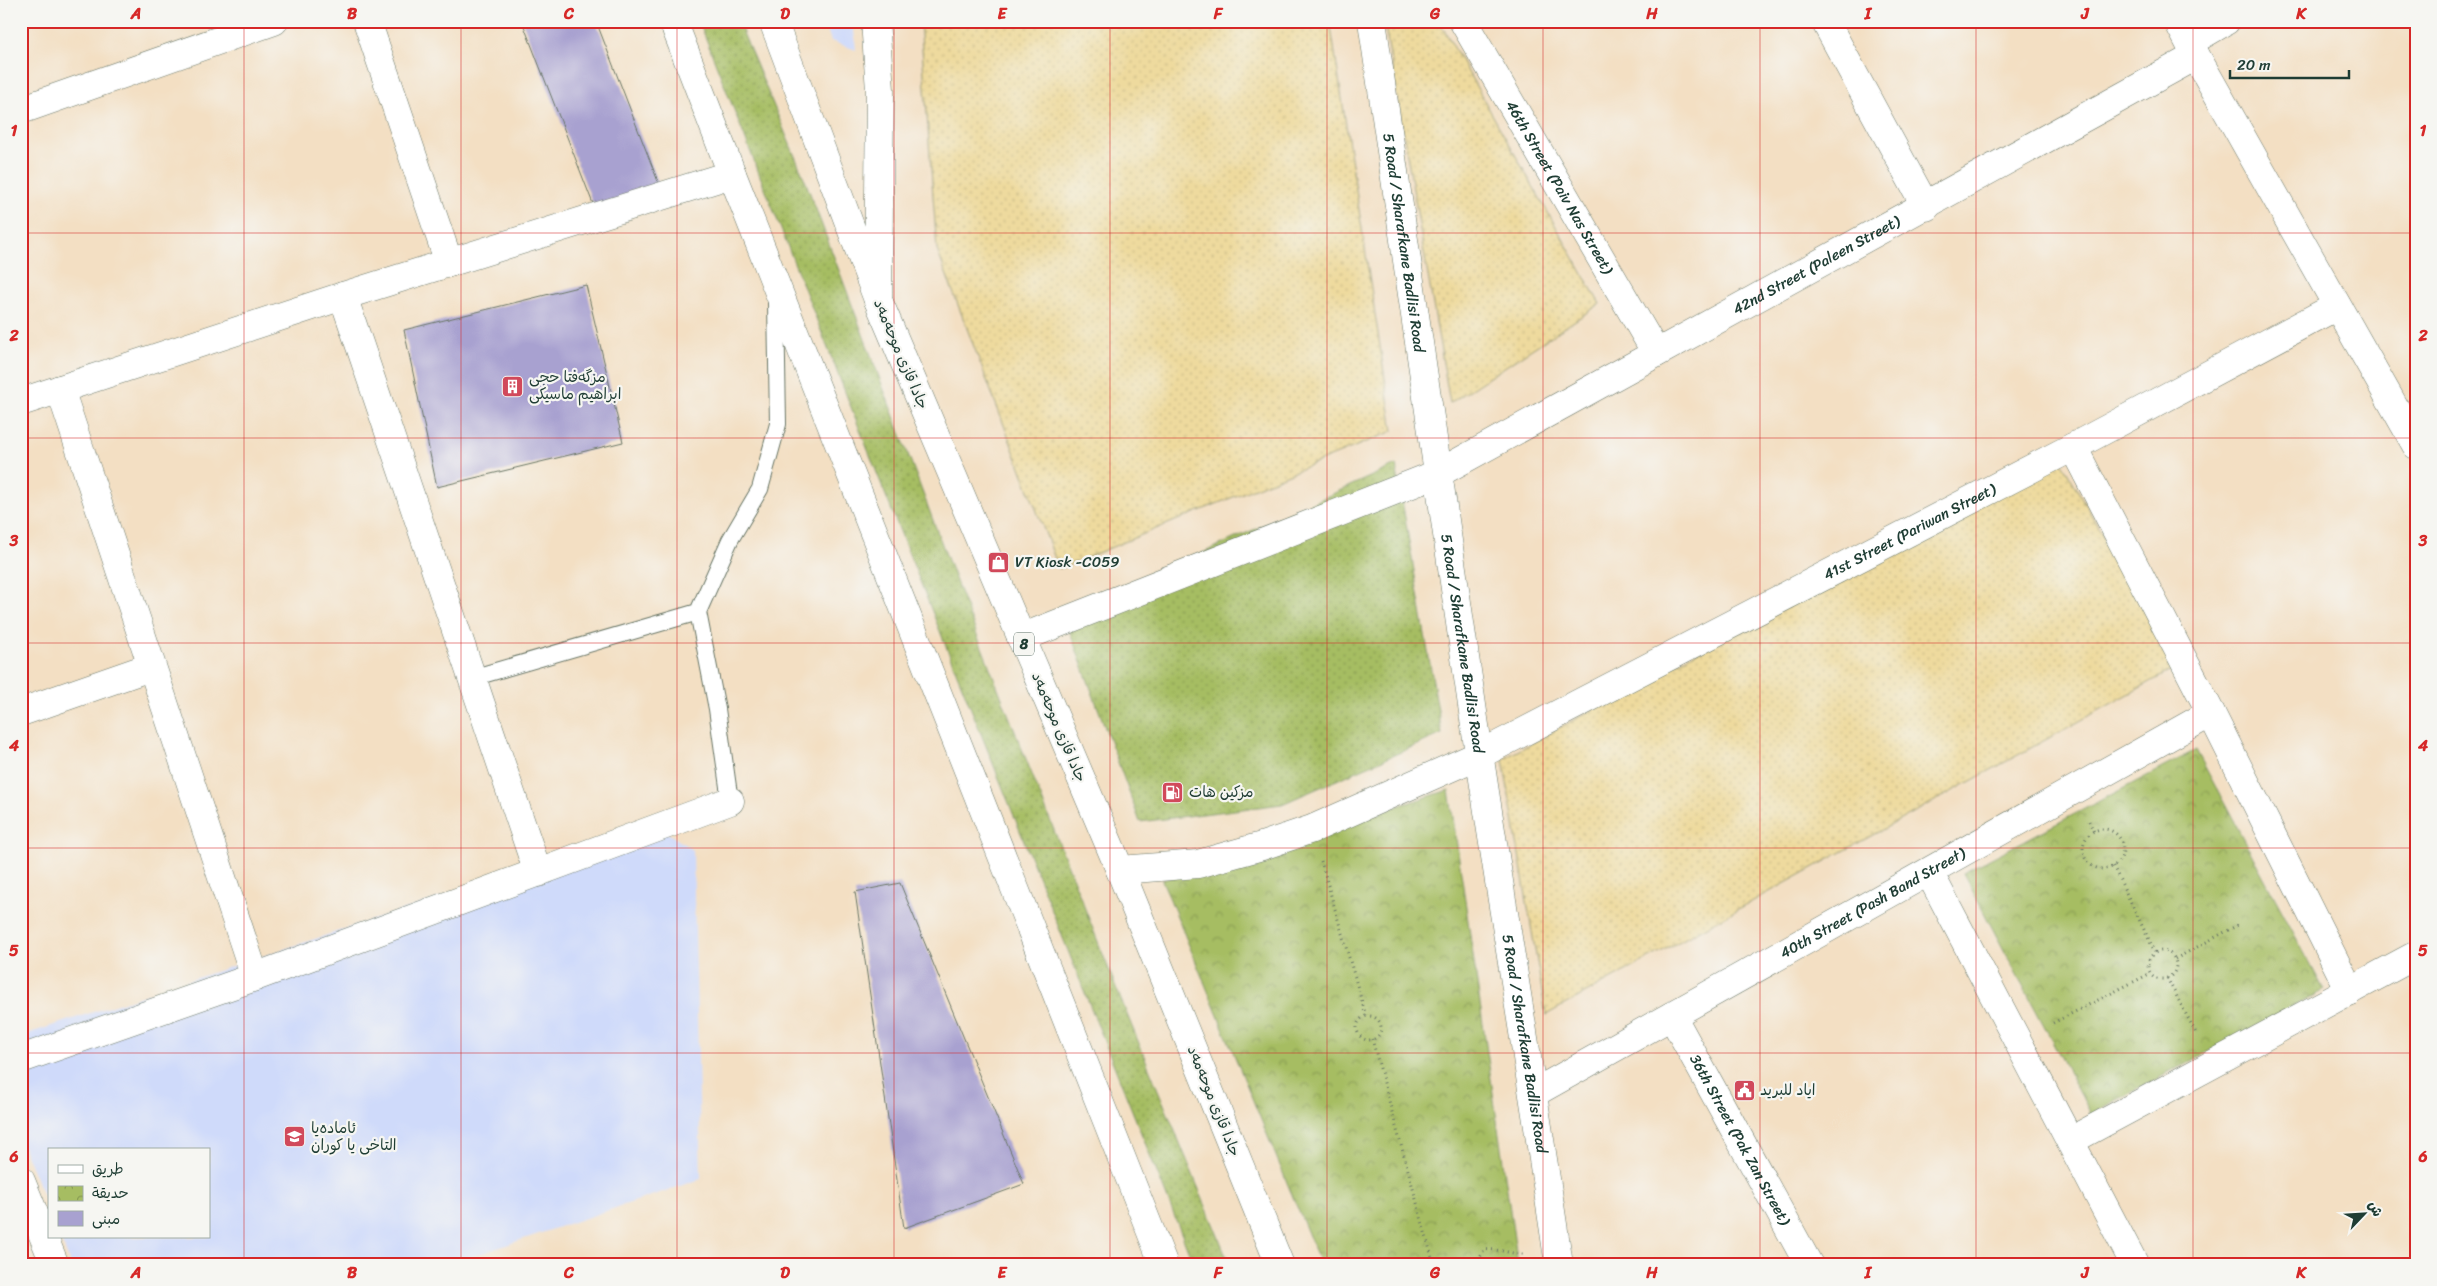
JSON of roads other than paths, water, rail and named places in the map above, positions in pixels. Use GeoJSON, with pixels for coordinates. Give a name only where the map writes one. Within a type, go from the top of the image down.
{"type":"FeatureCollection","features":[{"type":"Feature","properties":{"kind":"street"},"geometry":{"type":"LineString","coordinates":[[21,110],[274,21]]}},
{"type":"Feature","properties":{"kind":"street"},"geometry":{"type":"LineString","coordinates":[[367,21],[449,263]]}},
{"type":"Feature","properties":{"kind":"street"},"geometry":{"type":"LineString","coordinates":[[673,21],[1164,1265]]}},
{"type":"Feature","properties":{"kind":"street","name":"جادا قازی موحەمەد"},"geometry":{"type":"LineString","coordinates":[[773,21],[878,300],[1120,870],[1280,1265]]}},
{"type":"Feature","properties":{"kind":"street"},"geometry":{"type":"LineString","coordinates":[[875,21],[880,90],[878,300]]}},
{"type":"Feature","properties":{"kind":"street","name":"5 Road / Sharafkane Badlisi Road"},"geometry":{"type":"LineString","coordinates":[[1372,21],[1437,474],[1558,1258]]}},
{"type":"Feature","properties":{"kind":"street","name":"46th Street (Paiv Nas Street)"},"geometry":{"type":"LineString","coordinates":[[1464,21],[1656,353]]}},
{"type":"Feature","properties":{"kind":"street"},"geometry":{"type":"LineString","coordinates":[[1825,21],[1926,207]]}},
{"type":"Feature","properties":{"kind":"street","name":"42nd Street (Paleen Street)"},"geometry":{"type":"LineString","coordinates":[[1021,638],[1437,474],[1926,207],[2188,40],[2226,21]]}},
{"type":"Feature","properties":{"kind":"street"},"geometry":{"type":"LineString","coordinates":[[2188,40],[2416,445]]}},
{"type":"Feature","properties":{"kind":"street"},"geometry":{"type":"LineString","coordinates":[[21,402],[343,296],[732,174]]}},
{"type":"Feature","properties":{"kind":"street"},"geometry":{"type":"LineString","coordinates":[[343,296],[538,873]]}},
{"type":"Feature","properties":{"kind":"street","name":"41st Street (Pariwan Street)"},"geometry":{"type":"LineString","coordinates":[[1120,870],[1198,864],[1262,846],[1312,830],[1480,756],[2073,447],[2337,306]]}},
{"type":"Feature","properties":{"kind":"street"},"geometry":{"type":"LineString","coordinates":[[60,390],[150,667],[255,976]]}},
{"type":"Feature","properties":{"kind":"street"},"geometry":{"type":"LineString","coordinates":[[2073,447],[2211,713],[2350,991]]}},
{"type":"Feature","properties":{"kind":"street"},"geometry":{"type":"LineString","coordinates":[[21,712],[150,667]]}},
{"type":"Feature","properties":{"kind":"street","name":"40th Street (Pash Band Street)"},"geometry":{"type":"LineString","coordinates":[[1534,1093],[2211,713]]}},
{"type":"Feature","properties":{"kind":"street"},"geometry":{"type":"LineString","coordinates":[[21,1059],[255,976],[730,801]]}},
{"type":"Feature","properties":{"kind":"street"},"geometry":{"type":"LineString","coordinates":[[1928,872],[2135,1265]]}},
{"type":"Feature","properties":{"kind":"street"},"geometry":{"type":"LineString","coordinates":[[2070,1141],[2416,955]]}},
{"type":"Feature","properties":{"kind":"street","name":"36th Street (Pak Zan Street)"},"geometry":{"type":"LineString","coordinates":[[1672,1016],[1809,1265]]}},
{"type":"Feature","properties":{"kind":"street"},"geometry":{"type":"LineString","coordinates":[[21,1181],[55,1265]]}},
{"type":"Feature","properties":{"kind":"lane"},"geometry":{"type":"LineString","coordinates":[[730,801],[717,709],[698,612],[730,540],[760,489],[778,424],[775,281]]}},
{"type":"Feature","properties":{"kind":"lane"},"geometry":{"type":"LineString","coordinates":[[472,678],[698,612]]}},
{"type":"Feature","properties":{"kind":"place","name":"مزگه‌فتا حجی ابراهیم ماسیکی"},"geometry":{"type":"Point","coordinates":[513,386]}},
{"type":"Feature","properties":{"kind":"place","name":"VT Kiosk -C059"},"geometry":{"type":"Point","coordinates":[999,562]}},
{"type":"Feature","properties":{"kind":"place","name":"مزكين هات"},"geometry":{"type":"Point","coordinates":[1173,792]}},
{"type":"Feature","properties":{"kind":"place","name":"اياد للبريد"},"geometry":{"type":"Point","coordinates":[1744,1090]}},
{"type":"Feature","properties":{"kind":"place","name":"ئاماده‌یا التاخی یا کوران"},"geometry":{"type":"Point","coordinates":[295,1137]}}]}
